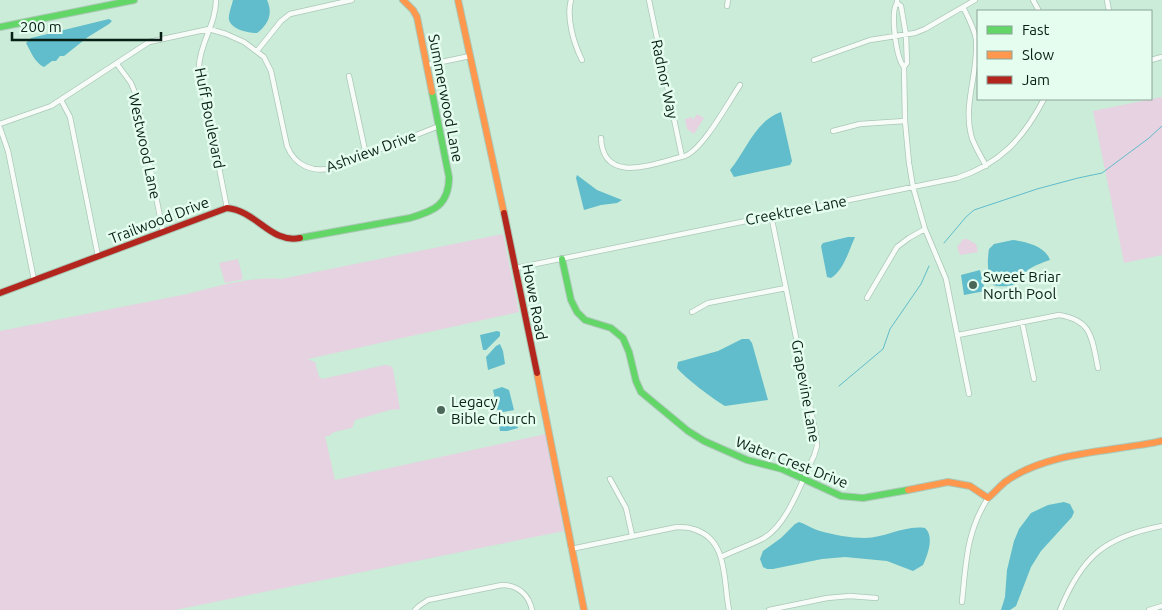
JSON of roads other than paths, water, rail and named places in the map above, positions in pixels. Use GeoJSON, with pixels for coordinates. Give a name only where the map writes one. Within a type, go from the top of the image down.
{"type":"FeatureCollection","features":[{"type":"Feature","properties":{"kind":"street"},"geometry":{"type":"LineString","coordinates":[[0,28],[134,0]]}},
{"type":"Feature","properties":{"kind":"street","name":"Huff Boulevard"},"geometry":{"type":"LineString","coordinates":[[216,0],[215,14],[199,58],[199,66],[227,208]]}},
{"type":"Feature","properties":{"kind":"street"},"geometry":{"type":"LineString","coordinates":[[257,51],[281,21],[290,14],[352,0]]}},
{"type":"Feature","properties":{"kind":"street","name":"Summerwood Lane"},"geometry":{"type":"LineString","coordinates":[[403,0],[417,17],[449,178],[447,193],[440,205]]}},
{"type":"Feature","properties":{"kind":"street","name":"Howe Road"},"geometry":{"type":"LineString","coordinates":[[458,0],[516,268],[584,610]]}},
{"type":"Feature","properties":{"kind":"street"},"geometry":{"type":"LineString","coordinates":[[571,0],[569,8],[570,18],[576,46],[582,60]]}},
{"type":"Feature","properties":{"kind":"street","name":"Radnor Way"},"geometry":{"type":"LineString","coordinates":[[649,0],[682,157]]}},
{"type":"Feature","properties":{"kind":"street"},"geometry":{"type":"LineString","coordinates":[[814,60],[870,40],[906,35],[925,29],[975,0]]}},
{"type":"Feature","properties":{"kind":"street"},"geometry":{"type":"LineString","coordinates":[[904,67],[900,63],[895,36],[894,7],[897,2],[901,6],[906,35],[907,63],[904,67],[905,121],[913,187],[925,229],[946,279],[969,394]]}},
{"type":"Feature","properties":{"kind":"street"},"geometry":{"type":"LineString","coordinates":[[963,7],[974,30],[976,47],[969,109],[970,126],[974,144],[986,166]]}},
{"type":"Feature","properties":{"kind":"street"},"geometry":{"type":"LineString","coordinates":[[0,124],[44,109],[61,100],[118,64],[141,46],[154,40],[210,29]]}},
{"type":"Feature","properties":{"kind":"street","name":"Ashview Drive"},"geometry":{"type":"LineString","coordinates":[[210,29],[244,42],[264,57],[272,71],[287,146],[296,161],[311,169],[333,168],[439,126]]}},
{"type":"Feature","properties":{"kind":"street"},"geometry":{"type":"LineString","coordinates":[[426,65],[470,56]]}},
{"type":"Feature","properties":{"kind":"street","name":"Westwood Lane"},"geometry":{"type":"LineString","coordinates":[[118,64],[131,83],[136,95],[163,232]]}},
{"type":"Feature","properties":{"kind":"street"},"geometry":{"type":"LineString","coordinates":[[349,76],[366,155]]}},
{"type":"Feature","properties":{"kind":"street"},"geometry":{"type":"LineString","coordinates":[[601,138],[604,156],[611,163],[620,167],[632,168],[682,157],[692,153],[701,144],[740,85]]}},
{"type":"Feature","properties":{"kind":"street"},"geometry":{"type":"LineString","coordinates":[[61,100],[70,117],[98,256]]}},
{"type":"Feature","properties":{"kind":"street","name":"Creektree Lane"},"geometry":{"type":"LineString","coordinates":[[516,268],[957,178],[975,172],[1001,156],[1015,143],[1043,100]]}},
{"type":"Feature","properties":{"kind":"street"},"geometry":{"type":"LineString","coordinates":[[833,131],[860,124],[905,121]]}},
{"type":"Feature","properties":{"kind":"street"},"geometry":{"type":"LineString","coordinates":[[0,128],[8,151],[34,280]]}},
{"type":"Feature","properties":{"kind":"street","name":"Trailwood Drive"},"geometry":{"type":"LineString","coordinates":[[0,293],[227,208],[244,211],[274,234],[290,240],[410,218],[428,212],[440,205]]}},
{"type":"Feature","properties":{"kind":"street","name":"Grapevine Lane"},"geometry":{"type":"LineString","coordinates":[[721,557],[765,537],[776,528],[785,515],[817,446],[771,215]]}},
{"type":"Feature","properties":{"kind":"street"},"geometry":{"type":"LineString","coordinates":[[867,298],[897,247],[925,229]]}},
{"type":"Feature","properties":{"kind":"street","name":"Water Crest Drive"},"geometry":{"type":"LineString","coordinates":[[562,259],[571,300],[577,312],[586,320],[611,328],[623,338],[629,352],[636,381],[646,398],[704,441],[747,460],[782,469],[835,495],[863,498],[948,482],[970,486],[988,498]]}},
{"type":"Feature","properties":{"kind":"street"},"geometry":{"type":"LineString","coordinates":[[692,312],[708,303],[786,288]]}},
{"type":"Feature","properties":{"kind":"street"},"geometry":{"type":"LineString","coordinates":[[958,335],[1059,315],[1069,317],[1081,323],[1091,333],[1098,368]]}},
{"type":"Feature","properties":{"kind":"street"},"geometry":{"type":"LineString","coordinates":[[1022,322],[1034,378]]}},
{"type":"Feature","properties":{"kind":"street"},"geometry":{"type":"LineString","coordinates":[[962,602],[969,539],[978,515],[988,498],[1010,477],[1032,466],[1162,441]]}},
{"type":"Feature","properties":{"kind":"street"},"geometry":{"type":"LineString","coordinates":[[610,479],[626,508],[632,535]]}},
{"type":"Feature","properties":{"kind":"street"},"geometry":{"type":"LineString","coordinates":[[1060,610],[1069,588],[1080,569],[1096,553],[1124,535],[1162,526]]}},
{"type":"Feature","properties":{"kind":"street"},"geometry":{"type":"LineString","coordinates":[[572,549],[677,527],[693,529],[710,540],[721,557],[725,572],[729,610]]}},
{"type":"Feature","properties":{"kind":"street"},"geometry":{"type":"LineString","coordinates":[[415,610],[428,600],[510,585],[522,592],[532,610]]}},
{"type":"Feature","properties":{"kind":"street"},"geometry":{"type":"LineString","coordinates":[[769,610],[827,598],[850,596],[876,598]]}},
{"type":"Feature","properties":{"kind":"street"},"geometry":{"type":"LineString","coordinates":[[1149,610],[1162,606]]}},
{"type":"Feature","properties":{"kind":"water"},"geometry":{"type":"Polygon","coordinates":[[[233,0],[267,0],[270,9],[269,18],[257,33],[241,30],[231,23],[229,15],[233,0]]]}},
{"type":"Feature","properties":{"kind":"water"},"geometry":{"type":"Polygon","coordinates":[[[109,19],[112,21],[109,24],[88,37],[64,56],[60,56],[56,61],[52,61],[44,67],[36,60],[26,43],[31,38],[109,19]]]}},
{"type":"Feature","properties":{"kind":"water"},"geometry":{"type":"Polygon","coordinates":[[[781,112],[792,161],[790,165],[734,177],[730,170],[752,137],[764,122],[781,112]]]}},
{"type":"Feature","properties":{"kind":"water"},"geometry":{"type":"Polygon","coordinates":[[[577,175],[597,190],[622,200],[617,203],[584,210],[576,178],[577,175]]]}},
{"type":"Feature","properties":{"kind":"water"},"geometry":{"type":"Polygon","coordinates":[[[855,237],[843,265],[831,278],[827,277],[821,246],[823,243],[855,237]]]}},
{"type":"Feature","properties":{"kind":"water"},"geometry":{"type":"Polygon","coordinates":[[[1013,240],[1040,248],[1048,255],[1050,260],[1028,270],[1022,281],[1014,285],[993,285],[988,268],[989,249],[994,244],[1013,240]]]}},
{"type":"Feature","properties":{"kind":"water","name":"Sweet Briar North Pool"},"geometry":{"type":"Polygon","coordinates":[[[980,270],[985,291],[964,295],[961,275],[980,270]]]}},
{"type":"Feature","properties":{"kind":"water"},"geometry":{"type":"Polygon","coordinates":[[[500,332],[500,336],[486,350],[483,350],[480,335],[500,332]]]}},
{"type":"Feature","properties":{"kind":"water"},"geometry":{"type":"Polygon","coordinates":[[[742,339],[749,339],[752,343],[768,400],[725,406],[677,368],[678,362],[718,351],[742,339]]]}},
{"type":"Feature","properties":{"kind":"water"},"geometry":{"type":"Polygon","coordinates":[[[500,344],[505,364],[488,370],[486,357],[500,344]]]}},
{"type":"Feature","properties":{"kind":"water"},"geometry":{"type":"Polygon","coordinates":[[[502,387],[509,390],[514,410],[498,413],[493,390],[502,387]]]}},
{"type":"Feature","properties":{"kind":"water"},"geometry":{"type":"Polygon","coordinates":[[[516,415],[518,428],[500,431],[498,418],[516,415]]]}},
{"type":"Feature","properties":{"kind":"water"},"geometry":{"type":"Polygon","coordinates":[[[1064,502],[1070,504],[1074,512],[1072,517],[1041,551],[1031,567],[1016,606],[1010,610],[1001,610],[1005,597],[1007,570],[1019,529],[1031,513],[1048,505],[1064,502]]]}},
{"type":"Feature","properties":{"kind":"water"},"geometry":{"type":"Polygon","coordinates":[[[799,522],[820,531],[859,538],[880,536],[910,528],[925,528],[930,541],[923,565],[913,571],[887,561],[845,557],[822,559],[773,569],[763,567],[760,559],[763,551],[799,522]]]}},
{"type":"Feature","properties":{"kind":"waterway"},"geometry":{"type":"LineString","coordinates":[[944,243],[974,210],[1037,189],[1102,173],[1162,126]]}},
{"type":"Feature","properties":{"kind":"waterway"},"geometry":{"type":"LineString","coordinates":[[839,386],[883,349],[890,329],[921,284],[929,266]]}},
{"type":"Feature","properties":{"kind":"place","name":"Sweet Briar North Pool"},"geometry":{"type":"Point","coordinates":[973,285]}},
{"type":"Feature","properties":{"kind":"place","name":"Legacy Bible Church"},"geometry":{"type":"Point","coordinates":[441,410]}}]}
